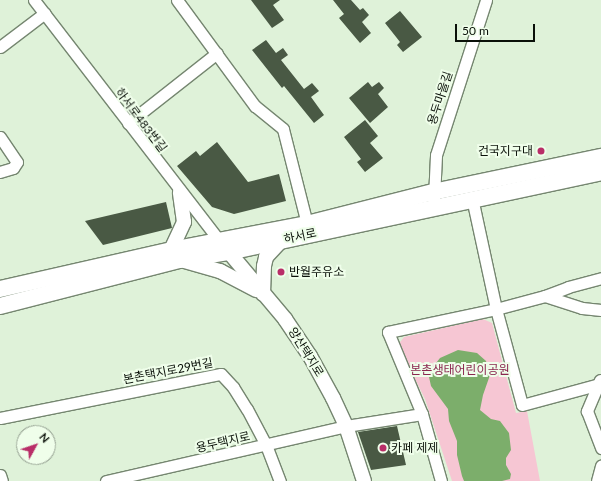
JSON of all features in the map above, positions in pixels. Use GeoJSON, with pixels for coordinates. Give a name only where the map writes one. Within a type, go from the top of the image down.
{"type":"FeatureCollection","features":[{"type":"Feature","properties":{"kind":"main road","name":"하서로"},"geometry":{"type":"LineString","coordinates":[[224,246],[282,240],[434,199],[601,157]]}},
{"type":"Feature","properties":{"kind":"main road","name":"하서로"},"geometry":{"type":"LineString","coordinates":[[0,289],[224,246],[307,224],[434,199],[472,198],[601,172]]}},
{"type":"Feature","properties":{"kind":"main road","name":"하서로"},"geometry":{"type":"LineString","coordinates":[[0,306],[175,255]]}},
{"type":"Feature","properties":{"kind":"street","name":"하서로483번길"},"geometry":{"type":"LineString","coordinates":[[34,0],[180,192],[224,246]]}},
{"type":"Feature","properties":{"kind":"street"},"geometry":{"type":"LineString","coordinates":[[177,0],[255,106],[282,129],[307,224]]}},
{"type":"Feature","properties":{"kind":"street","name":"용두마을길"},"geometry":{"type":"LineString","coordinates":[[434,199],[436,155],[486,0]]}},
{"type":"Feature","properties":{"kind":"street"},"geometry":{"type":"LineString","coordinates":[[0,47],[45,14]]}},
{"type":"Feature","properties":{"kind":"street"},"geometry":{"type":"LineString","coordinates":[[128,123],[217,53]]}},
{"type":"Feature","properties":{"kind":"street"},"geometry":{"type":"LineString","coordinates":[[0,137],[17,162],[13,168],[0,172]]}},
{"type":"Feature","properties":{"kind":"street"},"geometry":{"type":"LineString","coordinates":[[180,192],[184,222],[175,255],[220,271],[263,294],[264,266],[266,257],[282,240]]}},
{"type":"Feature","properties":{"kind":"street"},"geometry":{"type":"LineString","coordinates":[[472,198],[496,308],[522,405],[600,380]]}},
{"type":"Feature","properties":{"kind":"street","name":"양산택지로"},"geometry":{"type":"LineString","coordinates":[[224,246],[285,319],[310,356],[333,398],[346,426],[364,481]]}},
{"type":"Feature","properties":{"kind":"street"},"geometry":{"type":"LineString","coordinates":[[441,481],[422,414],[388,332],[545,296],[568,287],[601,278]]}},
{"type":"Feature","properties":{"kind":"street"},"geometry":{"type":"LineString","coordinates":[[545,296],[582,308],[601,310]]}},
{"type":"Feature","properties":{"kind":"street","name":"본촌택지로29번길"},"geometry":{"type":"LineString","coordinates":[[0,418],[221,374],[233,387],[247,409],[266,445],[280,481]]}},
{"type":"Feature","properties":{"kind":"street"},"geometry":{"type":"LineString","coordinates":[[600,380],[587,411],[601,448]]}},
{"type":"Feature","properties":{"kind":"street","name":"용두택지로"},"geometry":{"type":"LineString","coordinates":[[106,481],[346,426],[422,414]]}},
{"type":"Feature","properties":{"kind":"street"},"geometry":{"type":"LineString","coordinates":[[597,481],[601,466]]}},
{"type":"Feature","properties":{"kind":"street"},"geometry":{"type":"LineString","coordinates":[[0,475],[2,481]]}},
{"type":"Feature","properties":{"kind":"green space","name":"본촌생태어린이공원"},"geometry":{"type":"Polygon","coordinates":[[[483,319],[492,323],[516,413],[527,411],[540,481],[452,481],[425,399],[398,345],[404,337],[483,319]]]}},
{"type":"Feature","properties":{"kind":"shaded area"},"geometry":{"type":"Polygon","coordinates":[[[458,350],[477,353],[486,361],[490,375],[483,395],[480,410],[491,419],[500,421],[509,433],[511,450],[506,458],[506,465],[511,474],[510,479],[502,481],[464,481],[457,455],[457,441],[449,421],[448,409],[431,386],[429,377],[429,372],[440,358],[458,350]]]}},
{"type":"Feature","properties":{"kind":"building"},"geometry":{"type":"Polygon","coordinates":[[[251,0],[280,0],[273,5],[284,20],[272,28],[251,0]]]}},
{"type":"Feature","properties":{"kind":"building"},"geometry":{"type":"Polygon","coordinates":[[[333,0],[351,0],[360,10],[363,8],[369,15],[362,22],[371,33],[360,43],[339,18],[344,14],[333,0]]]}},
{"type":"Feature","properties":{"kind":"building"},"geometry":{"type":"Polygon","coordinates":[[[400,11],[422,37],[403,52],[397,45],[400,42],[385,23],[400,11]]]}},
{"type":"Feature","properties":{"kind":"building"},"geometry":{"type":"Polygon","coordinates":[[[266,40],[276,53],[283,48],[288,55],[281,60],[304,89],[312,83],[319,91],[311,97],[324,115],[314,123],[284,86],[282,88],[252,50],[266,40]]]}},
{"type":"Feature","properties":{"kind":"building"},"geometry":{"type":"Polygon","coordinates":[[[368,82],[372,87],[379,82],[384,88],[378,94],[388,107],[370,123],[349,98],[368,82]]]}},
{"type":"Feature","properties":{"kind":"building"},"geometry":{"type":"Polygon","coordinates":[[[365,120],[378,136],[370,143],[383,158],[365,172],[357,162],[361,159],[344,137],[365,120]]]}},
{"type":"Feature","properties":{"kind":"building"},"geometry":{"type":"Polygon","coordinates":[[[217,142],[248,182],[279,174],[286,201],[234,214],[212,207],[177,166],[196,151],[200,156],[217,142]]]}},
{"type":"Feature","properties":{"kind":"building"},"geometry":{"type":"Polygon","coordinates":[[[166,202],[172,228],[103,245],[85,221],[166,202]]]}},
{"type":"Feature","properties":{"kind":"building","name":"카페 제제"},"geometry":{"type":"Polygon","coordinates":[[[397,426],[406,465],[371,470],[358,432],[397,426]]]}},
{"type":"Feature","properties":{"kind":"place","name":"건국지구대"},"geometry":{"type":"Point","coordinates":[541,151]}},
{"type":"Feature","properties":{"kind":"place","name":"반월주유소"},"geometry":{"type":"Point","coordinates":[281,272]}},
{"type":"Feature","properties":{"kind":"place","name":"카페 제제"},"geometry":{"type":"Point","coordinates":[383,448]}}]}
